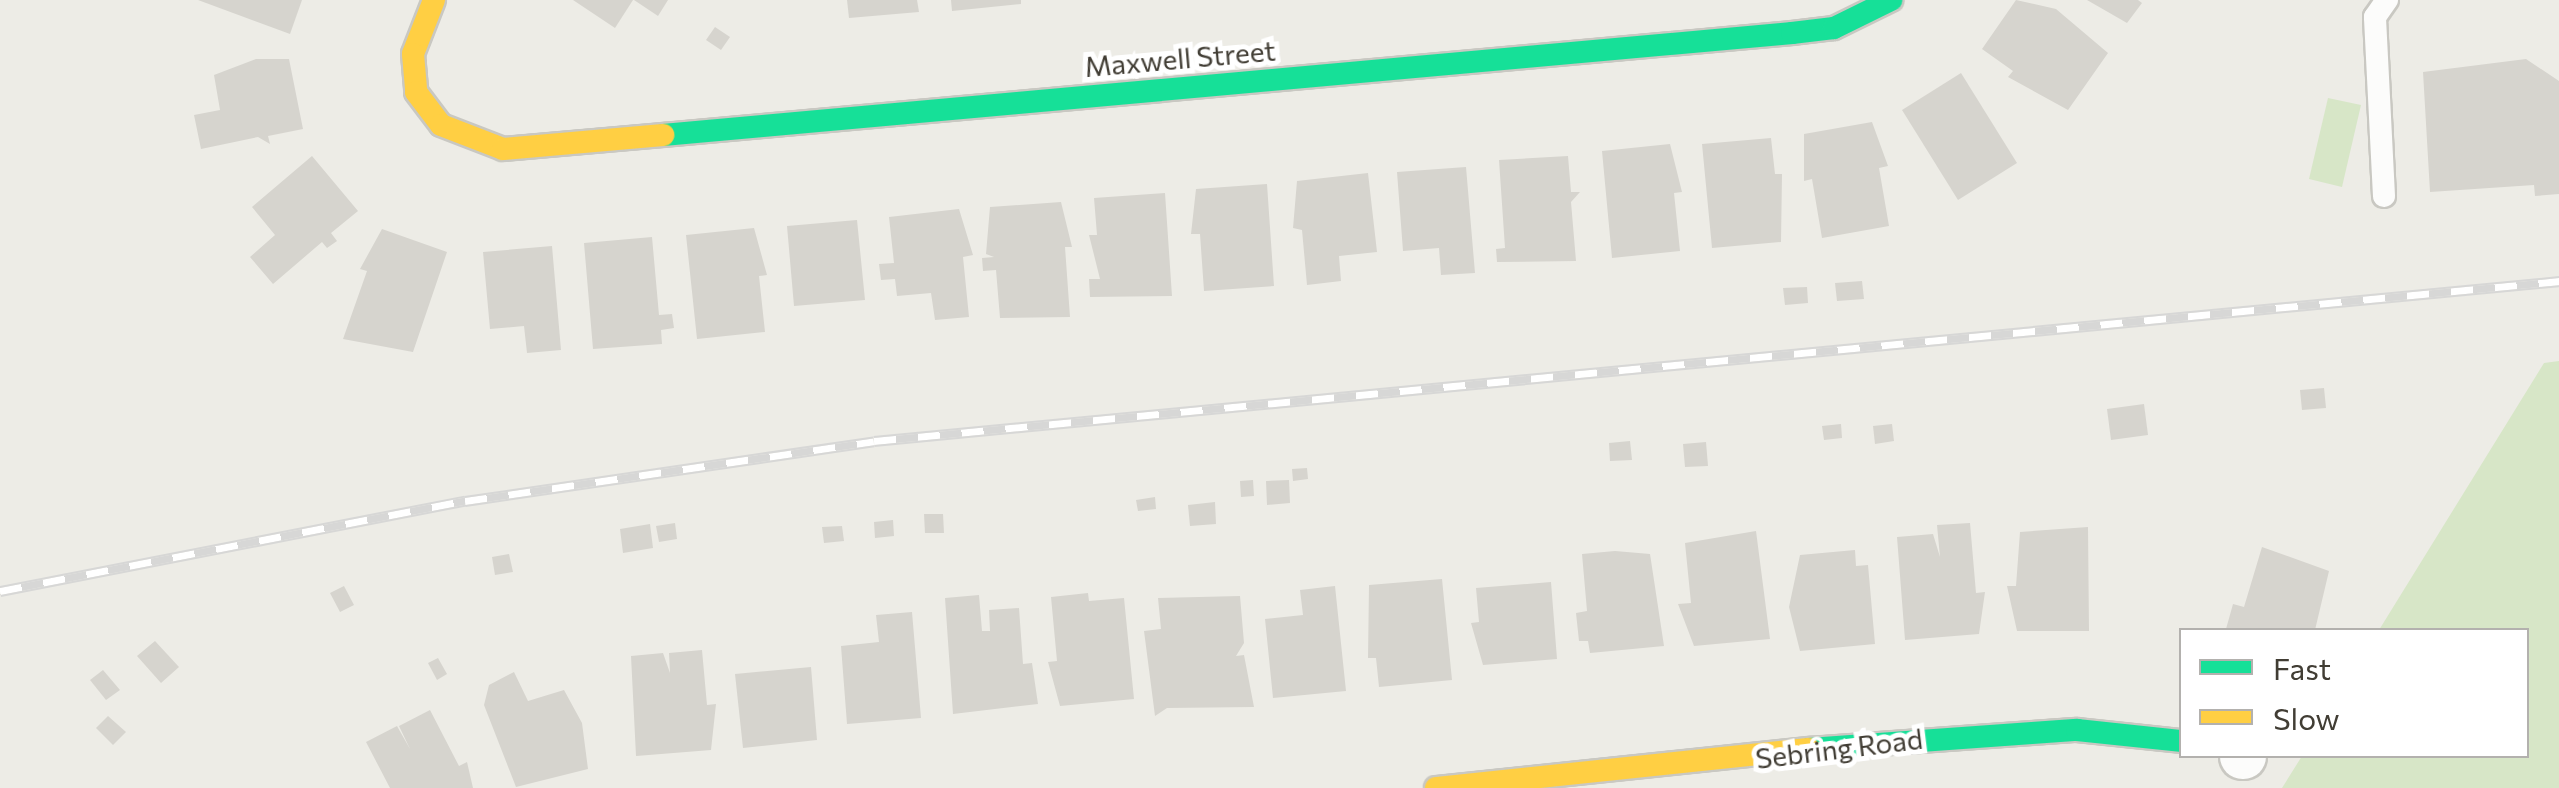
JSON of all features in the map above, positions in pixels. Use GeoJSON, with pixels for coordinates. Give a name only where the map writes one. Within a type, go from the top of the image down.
{"type":"FeatureCollection","features":[{"type":"Feature","properties":{"kind":"street","name":"Maxwell Street"},"geometry":{"type":"LineString","coordinates":[[434,0],[412,54],[416,92],[469,142],[503,149],[1792,33],[1834,28],[1891,0]]}},
{"type":"Feature","properties":{"kind":"street","name":"Sebring Road"},"geometry":{"type":"LineString","coordinates":[[1436,788],[1669,778],[1966,734],[2077,730],[2179,741]]}},
{"type":"Feature","properties":{"kind":"lane"},"geometry":{"type":"LineString","coordinates":[[2384,196],[2375,17],[2387,0]]}},
{"type":"Feature","properties":{"kind":"green space"},"geometry":{"type":"Polygon","coordinates":[[[2328,98],[2361,105],[2342,187],[2309,179],[2328,98]]]}},
{"type":"Feature","properties":{"kind":"green space"},"geometry":{"type":"Polygon","coordinates":[[[2559,361],[2559,788],[2282,788],[2301,758],[2529,758],[2529,628],[2380,628],[2544,363],[2559,361]]]}},
{"type":"Feature","properties":{"kind":"building"},"geometry":{"type":"Polygon","coordinates":[[[198,0],[302,0],[290,34],[198,0]]]}},
{"type":"Feature","properties":{"kind":"building"},"geometry":{"type":"Polygon","coordinates":[[[573,0],[633,0],[615,28],[573,0]]]}},
{"type":"Feature","properties":{"kind":"building"},"geometry":{"type":"Polygon","coordinates":[[[634,0],[668,0],[658,16],[634,0]]]}},
{"type":"Feature","properties":{"kind":"building"},"geometry":{"type":"Polygon","coordinates":[[[847,0],[917,0],[919,12],[849,18],[847,0]]]}},
{"type":"Feature","properties":{"kind":"building"},"geometry":{"type":"Polygon","coordinates":[[[951,0],[1021,0],[1021,4],[952,11],[951,0]]]}},
{"type":"Feature","properties":{"kind":"building"},"geometry":{"type":"Polygon","coordinates":[[[2016,0],[2056,9],[2108,53],[2068,110],[2008,77],[2013,71],[1982,49],[2016,0]]]}},
{"type":"Feature","properties":{"kind":"building"},"geometry":{"type":"Polygon","coordinates":[[[2087,0],[2138,0],[2142,3],[2127,23],[2087,0]]]}},
{"type":"Feature","properties":{"kind":"building"},"geometry":{"type":"Polygon","coordinates":[[[715,27],[730,37],[721,50],[706,40],[715,27]]]}},
{"type":"Feature","properties":{"kind":"building"},"geometry":{"type":"Polygon","coordinates":[[[256,59],[289,59],[303,129],[268,136],[270,144],[258,137],[201,149],[194,115],[220,110],[214,75],[256,59]]]}},
{"type":"Feature","properties":{"kind":"building"},"geometry":{"type":"Polygon","coordinates":[[[2526,59],[2559,81],[2559,194],[2535,196],[2534,185],[2430,192],[2423,72],[2526,59]]]}},
{"type":"Feature","properties":{"kind":"building"},"geometry":{"type":"Polygon","coordinates":[[[1961,73],[2017,163],[1958,200],[1902,110],[1961,73]]]}},
{"type":"Feature","properties":{"kind":"building"},"geometry":{"type":"Polygon","coordinates":[[[1872,122],[1888,166],[1879,168],[1889,226],[1822,238],[1812,179],[1804,181],[1804,134],[1872,122]]]}},
{"type":"Feature","properties":{"kind":"building"},"geometry":{"type":"Polygon","coordinates":[[[1771,138],[1775,174],[1782,174],[1781,242],[1712,248],[1702,144],[1771,138]]]}},
{"type":"Feature","properties":{"kind":"building"},"geometry":{"type":"Polygon","coordinates":[[[1670,144],[1682,192],[1674,193],[1680,251],[1612,258],[1602,151],[1670,144]]]}},
{"type":"Feature","properties":{"kind":"building"},"geometry":{"type":"Polygon","coordinates":[[[312,156],[358,211],[331,233],[337,241],[327,248],[322,242],[273,284],[250,257],[275,235],[252,207],[312,156]]]}},
{"type":"Feature","properties":{"kind":"building"},"geometry":{"type":"Polygon","coordinates":[[[1568,156],[1571,192],[1580,192],[1571,202],[1576,261],[1497,262],[1496,249],[1505,248],[1499,160],[1568,156]]]}},
{"type":"Feature","properties":{"kind":"building"},"geometry":{"type":"Polygon","coordinates":[[[1466,167],[1475,273],[1441,275],[1439,248],[1403,251],[1397,172],[1466,167]]]}},
{"type":"Feature","properties":{"kind":"building"},"geometry":{"type":"Polygon","coordinates":[[[1368,173],[1377,252],[1339,256],[1341,281],[1307,285],[1302,230],[1293,228],[1297,181],[1368,173]]]}},
{"type":"Feature","properties":{"kind":"building"},"geometry":{"type":"Polygon","coordinates":[[[1267,184],[1274,286],[1204,291],[1200,234],[1191,234],[1196,189],[1267,184]]]}},
{"type":"Feature","properties":{"kind":"building"},"geometry":{"type":"Polygon","coordinates":[[[1165,193],[1172,296],[1090,297],[1089,279],[1100,279],[1089,235],[1097,235],[1094,198],[1165,193]]]}},
{"type":"Feature","properties":{"kind":"building"},"geometry":{"type":"Polygon","coordinates":[[[1061,202],[1072,247],[1065,247],[1070,317],[1000,318],[996,270],[983,271],[982,258],[994,257],[986,254],[990,207],[1061,202]]]}},
{"type":"Feature","properties":{"kind":"building"},"geometry":{"type":"Polygon","coordinates":[[[959,209],[973,255],[963,257],[969,317],[935,320],[931,293],[897,296],[895,279],[881,280],[879,264],[894,263],[889,217],[959,209]]]}},
{"type":"Feature","properties":{"kind":"building"},"geometry":{"type":"Polygon","coordinates":[[[857,220],[865,300],[794,306],[787,226],[857,220]]]}},
{"type":"Feature","properties":{"kind":"building"},"geometry":{"type":"Polygon","coordinates":[[[754,228],[767,275],[759,276],[765,332],[697,339],[686,235],[754,228]]]}},
{"type":"Feature","properties":{"kind":"building"},"geometry":{"type":"Polygon","coordinates":[[[382,229],[447,252],[413,352],[343,339],[367,271],[360,269],[382,229]]]}},
{"type":"Feature","properties":{"kind":"building"},"geometry":{"type":"Polygon","coordinates":[[[652,237],[659,315],[672,314],[674,328],[661,330],[662,344],[593,349],[584,243],[652,237]]]}},
{"type":"Feature","properties":{"kind":"building"},"geometry":{"type":"Polygon","coordinates":[[[552,246],[561,350],[527,353],[524,326],[490,329],[483,252],[552,246]]]}},
{"type":"Feature","properties":{"kind":"building"},"geometry":{"type":"Polygon","coordinates":[[[1862,281],[1864,299],[1837,301],[1835,283],[1862,281]]]}},
{"type":"Feature","properties":{"kind":"building"},"geometry":{"type":"Polygon","coordinates":[[[1807,287],[1808,303],[1785,305],[1783,288],[1807,287]]]}},
{"type":"Feature","properties":{"kind":"building"},"geometry":{"type":"Polygon","coordinates":[[[2324,388],[2326,408],[2302,410],[2300,390],[2324,388]]]}},
{"type":"Feature","properties":{"kind":"building"},"geometry":{"type":"Polygon","coordinates":[[[2144,404],[2148,435],[2111,440],[2107,409],[2144,404]]]}},
{"type":"Feature","properties":{"kind":"building"},"geometry":{"type":"Polygon","coordinates":[[[1841,424],[1842,438],[1824,440],[1822,426],[1841,424]]]}},
{"type":"Feature","properties":{"kind":"building"},"geometry":{"type":"Polygon","coordinates":[[[1892,424],[1894,441],[1875,444],[1873,426],[1892,424]]]}},
{"type":"Feature","properties":{"kind":"building"},"geometry":{"type":"Polygon","coordinates":[[[1630,441],[1632,460],[1610,461],[1609,443],[1630,441]]]}},
{"type":"Feature","properties":{"kind":"building"},"geometry":{"type":"Polygon","coordinates":[[[1706,442],[1708,466],[1685,467],[1683,444],[1706,442]]]}},
{"type":"Feature","properties":{"kind":"building"},"geometry":{"type":"Polygon","coordinates":[[[1307,468],[1308,479],[1293,481],[1292,469],[1307,468]]]}},
{"type":"Feature","properties":{"kind":"building"},"geometry":{"type":"Polygon","coordinates":[[[1253,480],[1254,496],[1241,497],[1240,481],[1253,480]]]}},
{"type":"Feature","properties":{"kind":"building"},"geometry":{"type":"Polygon","coordinates":[[[1289,480],[1290,503],[1267,505],[1266,481],[1289,480]]]}},
{"type":"Feature","properties":{"kind":"building"},"geometry":{"type":"Polygon","coordinates":[[[1155,497],[1156,509],[1138,511],[1136,500],[1155,497]]]}},
{"type":"Feature","properties":{"kind":"building"},"geometry":{"type":"Polygon","coordinates":[[[1215,502],[1216,524],[1190,526],[1188,505],[1215,502]]]}},
{"type":"Feature","properties":{"kind":"building"},"geometry":{"type":"Polygon","coordinates":[[[924,514],[943,514],[944,533],[925,533],[924,514]]]}},
{"type":"Feature","properties":{"kind":"building"},"geometry":{"type":"Polygon","coordinates":[[[893,520],[894,536],[875,538],[874,522],[893,520]]]}},
{"type":"Feature","properties":{"kind":"building"},"geometry":{"type":"Polygon","coordinates":[[[675,523],[677,539],[659,542],[656,526],[675,523]]]}},
{"type":"Feature","properties":{"kind":"building"},"geometry":{"type":"Polygon","coordinates":[[[1970,523],[1976,593],[1985,592],[1979,634],[1905,640],[1897,537],[1933,534],[1940,557],[1937,525],[1970,523]]]}},
{"type":"Feature","properties":{"kind":"building"},"geometry":{"type":"Polygon","coordinates":[[[650,524],[653,548],[623,553],[620,529],[650,524]]]}},
{"type":"Feature","properties":{"kind":"building"},"geometry":{"type":"Polygon","coordinates":[[[842,526],[844,541],[824,543],[822,527],[842,526]]]}},
{"type":"Feature","properties":{"kind":"building"},"geometry":{"type":"Polygon","coordinates":[[[2088,527],[2089,631],[2017,631],[2007,586],[2016,586],[2020,532],[2088,527]]]}},
{"type":"Feature","properties":{"kind":"building"},"geometry":{"type":"Polygon","coordinates":[[[1756,531],[1770,639],[1694,646],[1678,604],[1691,603],[1685,543],[1756,531]]]}},
{"type":"Feature","properties":{"kind":"building"},"geometry":{"type":"Polygon","coordinates":[[[2262,547],[2329,571],[2315,628],[2226,628],[2233,604],[2244,607],[2262,547]]]}},
{"type":"Feature","properties":{"kind":"building"},"geometry":{"type":"Polygon","coordinates":[[[1855,550],[1856,566],[1868,565],[1875,644],[1800,651],[1789,607],[1800,555],[1855,550]]]}},
{"type":"Feature","properties":{"kind":"building"},"geometry":{"type":"Polygon","coordinates":[[[509,554],[513,572],[495,575],[492,557],[509,554]]]}},
{"type":"Feature","properties":{"kind":"building"},"geometry":{"type":"Polygon","coordinates":[[[1582,554],[1650,554],[1664,646],[1590,653],[1588,641],[1579,641],[1576,613],[1587,611],[1582,554]]]}},
{"type":"Feature","properties":{"kind":"building"},"geometry":{"type":"Polygon","coordinates":[[[1442,579],[1452,680],[1379,687],[1376,658],[1368,658],[1369,585],[1442,579]]]}},
{"type":"Feature","properties":{"kind":"building"},"geometry":{"type":"Polygon","coordinates":[[[1551,582],[1557,659],[1483,665],[1471,623],[1479,622],[1476,588],[1551,582]]]}},
{"type":"Feature","properties":{"kind":"building"},"geometry":{"type":"Polygon","coordinates":[[[344,586],[354,605],[340,612],[330,593],[344,586]]]}},
{"type":"Feature","properties":{"kind":"building"},"geometry":{"type":"Polygon","coordinates":[[[1335,586],[1346,691],[1273,698],[1265,619],[1303,615],[1300,590],[1335,586]]]}},
{"type":"Feature","properties":{"kind":"building"},"geometry":{"type":"Polygon","coordinates":[[[1088,593],[1089,601],[1124,598],[1134,699],[1060,706],[1048,662],[1057,661],[1051,597],[1088,593]]]}},
{"type":"Feature","properties":{"kind":"building"},"geometry":{"type":"Polygon","coordinates":[[[979,595],[982,631],[990,631],[989,610],[1019,608],[1023,664],[1032,663],[1038,704],[953,714],[945,598],[979,595]]]}},
{"type":"Feature","properties":{"kind":"building"},"geometry":{"type":"Polygon","coordinates":[[[1240,596],[1244,643],[1236,656],[1244,655],[1254,707],[1167,708],[1155,716],[1144,631],[1161,629],[1158,598],[1240,596]]]}},
{"type":"Feature","properties":{"kind":"building"},"geometry":{"type":"Polygon","coordinates":[[[912,612],[921,718],[847,724],[841,646],[879,642],[876,615],[912,612]]]}},
{"type":"Feature","properties":{"kind":"building"},"geometry":{"type":"Polygon","coordinates":[[[155,641],[179,667],[161,683],[137,656],[155,641]]]}},
{"type":"Feature","properties":{"kind":"building"},"geometry":{"type":"Polygon","coordinates":[[[702,650],[707,705],[716,704],[711,750],[636,756],[631,656],[663,653],[670,673],[669,653],[702,650]]]}},
{"type":"Feature","properties":{"kind":"building"},"geometry":{"type":"Polygon","coordinates":[[[438,658],[447,674],[437,680],[428,663],[438,658]]]}},
{"type":"Feature","properties":{"kind":"building"},"geometry":{"type":"Polygon","coordinates":[[[811,667],[817,740],[743,748],[735,674],[811,667]]]}},
{"type":"Feature","properties":{"kind":"building"},"geometry":{"type":"Polygon","coordinates":[[[103,670],[120,690],[106,700],[90,680],[103,670]]]}},
{"type":"Feature","properties":{"kind":"building"},"geometry":{"type":"Polygon","coordinates":[[[514,672],[528,701],[564,690],[582,723],[588,769],[516,787],[484,705],[489,685],[514,672]]]}},
{"type":"Feature","properties":{"kind":"building"},"geometry":{"type":"Polygon","coordinates":[[[430,710],[459,766],[467,762],[473,788],[390,788],[366,742],[397,726],[410,749],[399,726],[430,710]]]}},
{"type":"Feature","properties":{"kind":"building"},"geometry":{"type":"Polygon","coordinates":[[[108,716],[126,732],[113,745],[96,728],[108,716]]]}},
{"type":"Feature","properties":{"kind":"railway"},"geometry":{"type":"LineString","coordinates":[[0,591],[465,501],[874,441],[2559,281]]}},
{"type":"Feature","properties":{"kind":"traffic: fast"},"geometry":{"type":"LineString","coordinates":[[663,135],[1792,33],[1834,28],[1891,0]]}},
{"type":"Feature","properties":{"kind":"traffic: fast"},"geometry":{"type":"LineString","coordinates":[[1809,749],[2077,730],[2179,741]]}},
{"type":"Feature","properties":{"kind":"traffic: slow"},"geometry":{"type":"LineString","coordinates":[[434,0],[413,54],[416,92],[441,125],[503,149],[663,135]]}},
{"type":"Feature","properties":{"kind":"traffic: slow"},"geometry":{"type":"LineString","coordinates":[[1436,788],[1809,749]]}}]}
